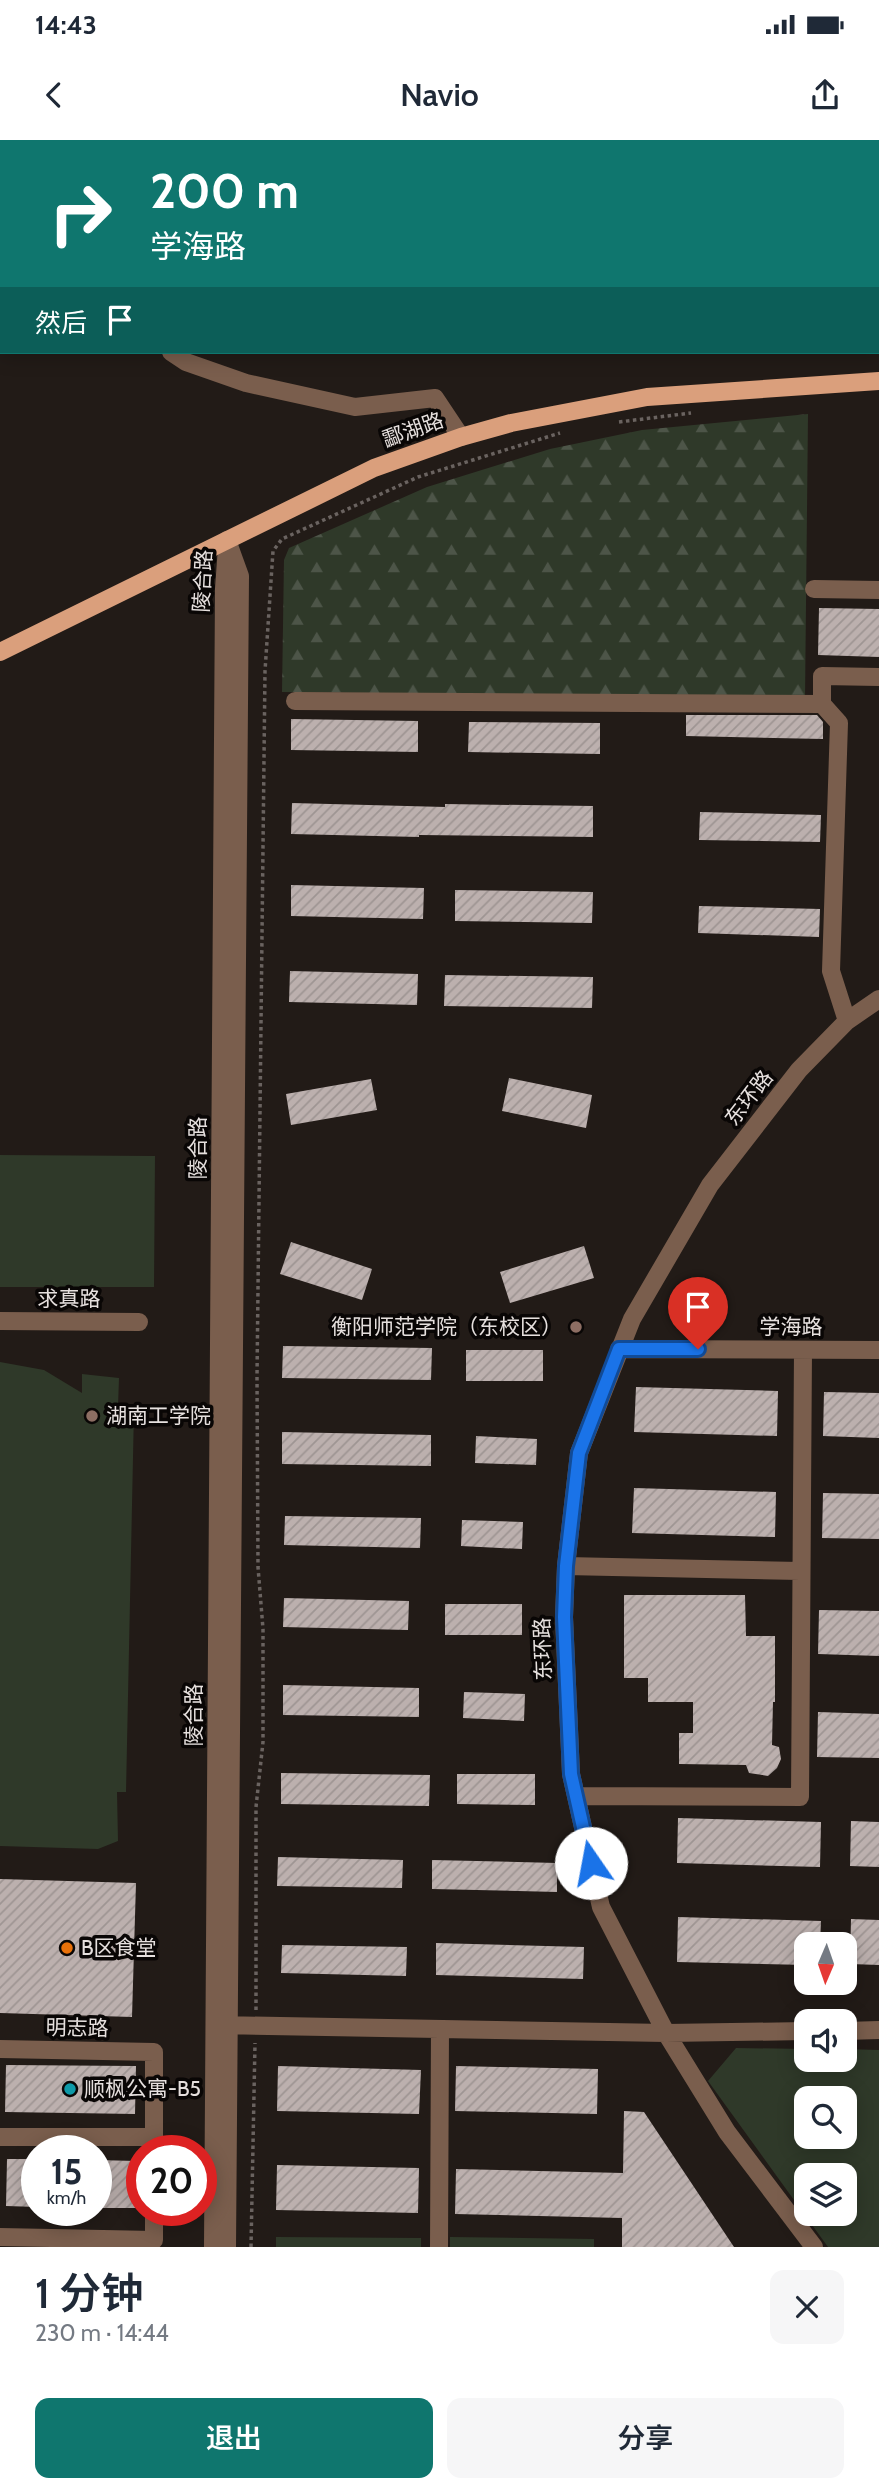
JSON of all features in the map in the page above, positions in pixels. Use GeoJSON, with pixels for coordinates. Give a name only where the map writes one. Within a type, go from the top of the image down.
{"type":"FeatureCollection","features":[{"type":"Feature","properties":{"kind":"main road","name":"酃湖路"},"geometry":{"type":"LineString","coordinates":[[0,652],[374,468],[461,437],[511,423],[647,397],[879,381]]}},
{"type":"Feature","properties":{"kind":"street"},"geometry":{"type":"LineString","coordinates":[[174,354],[186,362],[246,383],[355,407],[435,398],[461,437]]}},
{"type":"Feature","properties":{"kind":"street","name":"陵合路"},"geometry":{"type":"LineString","coordinates":[[213,2247],[222,2025],[240,576],[228,540]]}},
{"type":"Feature","properties":{"kind":"street"},"geometry":{"type":"LineString","coordinates":[[814,589],[879,590]]}},
{"type":"Feature","properties":{"kind":"street"},"geometry":{"type":"LineString","coordinates":[[847,1021],[831,971],[839,723],[822,704],[822,676],[879,677]]}},
{"type":"Feature","properties":{"kind":"street"},"geometry":{"type":"LineString","coordinates":[[295,701],[822,704]]}},
{"type":"Feature","properties":{"kind":"street","name":"东环路"},"geometry":{"type":"LineString","coordinates":[[814,2247],[727,2132],[666,2033],[601,1907],[570,1761],[564,1617],[566,1566],[579,1453],[632,1319],[710,1185],[799,1070],[847,1021],[879,999]]}},
{"type":"Feature","properties":{"kind":"street","name":"求真路"},"geometry":{"type":"LineString","coordinates":[[0,1321],[139,1322]]}},
{"type":"Feature","properties":{"kind":"street","name":"学海路"},"geometry":{"type":"LineString","coordinates":[[619,1349],[879,1350]]}},
{"type":"Feature","properties":{"kind":"street"},"geometry":{"type":"LineString","coordinates":[[577,1796],[800,1797],[803,1350]]}},
{"type":"Feature","properties":{"kind":"street"},"geometry":{"type":"LineString","coordinates":[[566,1566],[800,1571]]}},
{"type":"Feature","properties":{"kind":"street"},"geometry":{"type":"LineString","coordinates":[[222,2025],[666,2033],[794,2031]]}},
{"type":"Feature","properties":{"kind":"street","name":"陵合路"},"geometry":{"type":"LineString","coordinates":[[222,2025],[227,2247]]}},
{"type":"Feature","properties":{"kind":"street"},"geometry":{"type":"LineString","coordinates":[[439,2247],[440,2029]]}},
{"type":"Feature","properties":{"kind":"street"},"geometry":{"type":"LineString","coordinates":[[857,2031],[879,2030]]}},
{"type":"Feature","properties":{"kind":"street","name":"明志路"},"geometry":{"type":"LineString","coordinates":[[0,2049],[154,2052],[154,2135]]}},
{"type":"Feature","properties":{"kind":"street"},"geometry":{"type":"LineString","coordinates":[[0,2137],[126,2143]]}},
{"type":"Feature","properties":{"kind":"street"},"geometry":{"type":"LineString","coordinates":[[0,2237],[155,2239],[155,2226]]}},
{"type":"Feature","properties":{"kind":"path"},"geometry":{"type":"LineString","coordinates":[[613,422],[700,412]]}},
{"type":"Feature","properties":{"kind":"path"},"geometry":{"type":"LineString","coordinates":[[251,2247],[256,2025],[256,1807],[263,1742],[263,1629],[258,1567],[257,1377],[264,684],[273,551],[282,539],[418,477],[560,433]]}},
{"type":"Feature","properties":{"kind":"green space"},"geometry":{"type":"Polygon","coordinates":[[[808,414],[805,698],[282,692],[284,560],[289,548],[427,487],[550,449],[642,430],[808,414]]]}},
{"type":"Feature","properties":{"kind":"green space"},"geometry":{"type":"Polygon","coordinates":[[[0,1155],[155,1156],[154,1287],[0,1287],[0,1155]]]}},
{"type":"Feature","properties":{"kind":"green space"},"geometry":{"type":"Polygon","coordinates":[[[0,1362],[44,1370],[82,1393],[82,1374],[119,1378],[118,1407],[134,1410],[126,1792],[117,1792],[118,1841],[98,1849],[0,1846],[0,1362]]]}},
{"type":"Feature","properties":{"kind":"green space"},"geometry":{"type":"Polygon","coordinates":[[[736,2048],[794,2049],[794,2072],[857,2072],[857,2049],[879,2050],[879,2247],[828,2247],[813,2226],[857,2226],[857,2163],[794,2163],[794,2200],[708,2081],[736,2048]]]}},
{"type":"Feature","properties":{"kind":"green space"},"geometry":{"type":"Polygon","coordinates":[[[276,2237],[421,2238],[421,2247],[276,2247],[276,2237]]]}},
{"type":"Feature","properties":{"kind":"green space"},"geometry":{"type":"Polygon","coordinates":[[[450,2237],[594,2239],[594,2247],[450,2247],[450,2237]]]}},
{"type":"Feature","properties":{"kind":"building"},"geometry":{"type":"Polygon","coordinates":[[[819,608],[879,609],[879,657],[818,655],[819,608]]]}},
{"type":"Feature","properties":{"kind":"building"},"geometry":{"type":"Polygon","coordinates":[[[686,715],[817,715],[823,722],[823,739],[686,736],[686,715]]]}},
{"type":"Feature","properties":{"kind":"building"},"geometry":{"type":"Polygon","coordinates":[[[291,719],[418,721],[418,752],[291,750],[291,719]]]}},
{"type":"Feature","properties":{"kind":"building"},"geometry":{"type":"Polygon","coordinates":[[[469,722],[600,723],[600,754],[468,752],[469,722]]]}},
{"type":"Feature","properties":{"kind":"building"},"geometry":{"type":"Polygon","coordinates":[[[292,803],[445,807],[445,804],[593,806],[593,837],[291,834],[292,803]]]}},
{"type":"Feature","properties":{"kind":"building"},"geometry":{"type":"Polygon","coordinates":[[[700,812],[821,815],[820,842],[699,840],[700,812]]]}},
{"type":"Feature","properties":{"kind":"building"},"geometry":{"type":"Polygon","coordinates":[[[291,885],[424,888],[423,919],[291,916],[291,885]]]}},
{"type":"Feature","properties":{"kind":"building"},"geometry":{"type":"Polygon","coordinates":[[[455,890],[593,892],[592,923],[455,921],[455,890]]]}},
{"type":"Feature","properties":{"kind":"building"},"geometry":{"type":"Polygon","coordinates":[[[699,906],[820,909],[819,937],[698,933],[699,906]]]}},
{"type":"Feature","properties":{"kind":"building"},"geometry":{"type":"Polygon","coordinates":[[[290,971],[418,974],[417,1005],[289,1002],[290,971]]]}},
{"type":"Feature","properties":{"kind":"building"},"geometry":{"type":"Polygon","coordinates":[[[445,975],[593,977],[592,1008],[444,1006],[445,975]]]}},
{"type":"Feature","properties":{"kind":"building"},"geometry":{"type":"Polygon","coordinates":[[[509,1078],[592,1095],[586,1128],[502,1111],[509,1078]]]}},
{"type":"Feature","properties":{"kind":"building"},"geometry":{"type":"Polygon","coordinates":[[[371,1079],[377,1110],[291,1125],[286,1094],[371,1079]]]}},
{"type":"Feature","properties":{"kind":"building"},"geometry":{"type":"Polygon","coordinates":[[[291,1242],[372,1269],[362,1300],[280,1274],[291,1242]]]}},
{"type":"Feature","properties":{"kind":"building"},"geometry":{"type":"Polygon","coordinates":[[[584,1246],[594,1278],[510,1303],[500,1272],[584,1246]]]}},
{"type":"Feature","properties":{"kind":"building"},"geometry":{"type":"Polygon","coordinates":[[[283,1346],[432,1348],[431,1380],[282,1378],[283,1346]]]}},
{"type":"Feature","properties":{"kind":"building"},"geometry":{"type":"Polygon","coordinates":[[[466,1350],[543,1350],[543,1381],[466,1381],[466,1350]]]}},
{"type":"Feature","properties":{"kind":"building"},"geometry":{"type":"Polygon","coordinates":[[[636,1387],[778,1391],[777,1436],[634,1432],[636,1387]]]}},
{"type":"Feature","properties":{"kind":"building"},"geometry":{"type":"Polygon","coordinates":[[[824,1392],[879,1393],[879,1438],[823,1436],[824,1392]]]}},
{"type":"Feature","properties":{"kind":"building"},"geometry":{"type":"Polygon","coordinates":[[[282,1432],[431,1435],[431,1466],[282,1464],[282,1432]]]}},
{"type":"Feature","properties":{"kind":"building"},"geometry":{"type":"Polygon","coordinates":[[[476,1436],[537,1439],[536,1465],[475,1463],[476,1436]]]}},
{"type":"Feature","properties":{"kind":"building"},"geometry":{"type":"Polygon","coordinates":[[[634,1488],[776,1492],[775,1537],[632,1533],[634,1488]]]}},
{"type":"Feature","properties":{"kind":"building"},"geometry":{"type":"Polygon","coordinates":[[[823,1493],[879,1494],[879,1539],[822,1538],[823,1493]]]}},
{"type":"Feature","properties":{"kind":"building"},"geometry":{"type":"Polygon","coordinates":[[[285,1516],[421,1518],[420,1548],[284,1545],[285,1516]]]}},
{"type":"Feature","properties":{"kind":"building"},"geometry":{"type":"Polygon","coordinates":[[[462,1520],[523,1522],[522,1549],[461,1546],[462,1520]]]}},
{"type":"Feature","properties":{"kind":"building"},"geometry":{"type":"Polygon","coordinates":[[[624,1595],[745,1595],[746,1636],[775,1636],[772,1745],[779,1747],[781,1759],[777,1768],[768,1776],[749,1773],[746,1765],[679,1764],[679,1733],[693,1733],[693,1702],[648,1702],[648,1678],[624,1678],[624,1595]]]}},
{"type":"Feature","properties":{"kind":"building"},"geometry":{"type":"Polygon","coordinates":[[[284,1598],[409,1601],[408,1630],[283,1627],[284,1598]]]}},
{"type":"Feature","properties":{"kind":"building"},"geometry":{"type":"Polygon","coordinates":[[[445,1604],[522,1604],[522,1635],[445,1635],[445,1604]]]}},
{"type":"Feature","properties":{"kind":"building"},"geometry":{"type":"Polygon","coordinates":[[[819,1610],[879,1611],[879,1656],[818,1654],[819,1610]]]}},
{"type":"Feature","properties":{"kind":"building"},"geometry":{"type":"Polygon","coordinates":[[[283,1685],[419,1688],[419,1717],[283,1715],[283,1685]]]}},
{"type":"Feature","properties":{"kind":"building"},"geometry":{"type":"Polygon","coordinates":[[[464,1692],[525,1694],[524,1721],[463,1718],[464,1692]]]}},
{"type":"Feature","properties":{"kind":"building"},"geometry":{"type":"Polygon","coordinates":[[[818,1712],[879,1714],[879,1758],[817,1757],[818,1712]]]}},
{"type":"Feature","properties":{"kind":"building"},"geometry":{"type":"Polygon","coordinates":[[[281,1773],[430,1775],[429,1806],[281,1804],[281,1773]]]}},
{"type":"Feature","properties":{"kind":"building"},"geometry":{"type":"Polygon","coordinates":[[[457,1774],[535,1774],[535,1805],[457,1804],[457,1774]]]}},
{"type":"Feature","properties":{"kind":"building"},"geometry":{"type":"Polygon","coordinates":[[[678,1818],[821,1822],[820,1867],[677,1863],[678,1818]]]}},
{"type":"Feature","properties":{"kind":"building"},"geometry":{"type":"Polygon","coordinates":[[[851,1821],[879,1822],[879,1867],[850,1866],[851,1821]]]}},
{"type":"Feature","properties":{"kind":"building"},"geometry":{"type":"Polygon","coordinates":[[[278,1857],[403,1860],[402,1888],[277,1886],[278,1857]]]}},
{"type":"Feature","properties":{"kind":"building"},"geometry":{"type":"Polygon","coordinates":[[[432,1860],[557,1863],[557,1892],[432,1889],[432,1860]]]}},
{"type":"Feature","properties":{"kind":"building","name":"B区食堂"},"geometry":{"type":"Polygon","coordinates":[[[0,1879],[136,1883],[132,2017],[0,2013],[0,1879]]]}},
{"type":"Feature","properties":{"kind":"building"},"geometry":{"type":"Polygon","coordinates":[[[678,1917],[821,1921],[821,1932],[794,1932],[794,1965],[677,1962],[678,1917]]]}},
{"type":"Feature","properties":{"kind":"building"},"geometry":{"type":"Polygon","coordinates":[[[851,1919],[879,1920],[879,1965],[858,1964],[858,1932],[851,1932],[851,1919]]]}},
{"type":"Feature","properties":{"kind":"building"},"geometry":{"type":"Polygon","coordinates":[[[436,1943],[584,1947],[583,1979],[436,1975],[436,1943]]]}},
{"type":"Feature","properties":{"kind":"building"},"geometry":{"type":"Polygon","coordinates":[[[282,1945],[407,1947],[406,1976],[281,1973],[282,1945]]]}},
{"type":"Feature","properties":{"kind":"building","name":"顺枫公寓-B5"},"geometry":{"type":"Polygon","coordinates":[[[6,2065],[136,2066],[135,2114],[5,2112],[6,2065]]]}},
{"type":"Feature","properties":{"kind":"building"},"geometry":{"type":"Polygon","coordinates":[[[278,2066],[421,2070],[419,2114],[277,2111],[278,2066]]]}},
{"type":"Feature","properties":{"kind":"building"},"geometry":{"type":"Polygon","coordinates":[[[456,2066],[598,2069],[597,2114],[455,2111],[456,2066]]]}},
{"type":"Feature","properties":{"kind":"building"},"geometry":{"type":"Polygon","coordinates":[[[624,2111],[644,2112],[734,2247],[622,2247],[622,2218],[455,2214],[456,2169],[623,2173],[624,2111]]]}},
{"type":"Feature","properties":{"kind":"building"},"geometry":{"type":"Polygon","coordinates":[[[7,2159],[21,2159],[21,2206],[6,2206],[7,2159]]]}},
{"type":"Feature","properties":{"kind":"building"},"geometry":{"type":"Polygon","coordinates":[[[112,2160],[126,2161],[126,2208],[112,2208],[112,2160]]]}},
{"type":"Feature","properties":{"kind":"building"},"geometry":{"type":"Polygon","coordinates":[[[277,2165],[419,2168],[418,2213],[276,2210],[277,2165]]]}},
{"type":"Feature","properties":{"kind":"place","name":"衡阳师范学院（东校区）"},"geometry":{"type":"Point","coordinates":[576,1327]}},
{"type":"Feature","properties":{"kind":"place","name":"湖南工学院"},"geometry":{"type":"Point","coordinates":[92,1416]}},
{"type":"Feature","properties":{"kind":"place","name":"B区食堂"},"geometry":{"type":"Point","coordinates":[67,1948]}},
{"type":"Feature","properties":{"kind":"place","name":"顺枫公寓-B5"},"geometry":{"type":"Point","coordinates":[70,2089]}},
{"type":"Feature","properties":{"kind":"route"},"geometry":{"type":"LineString","coordinates":[[591,1863],[571,1774],[564,1617],[566,1566],[579,1453],[619,1349],[698,1349]]}}]}
